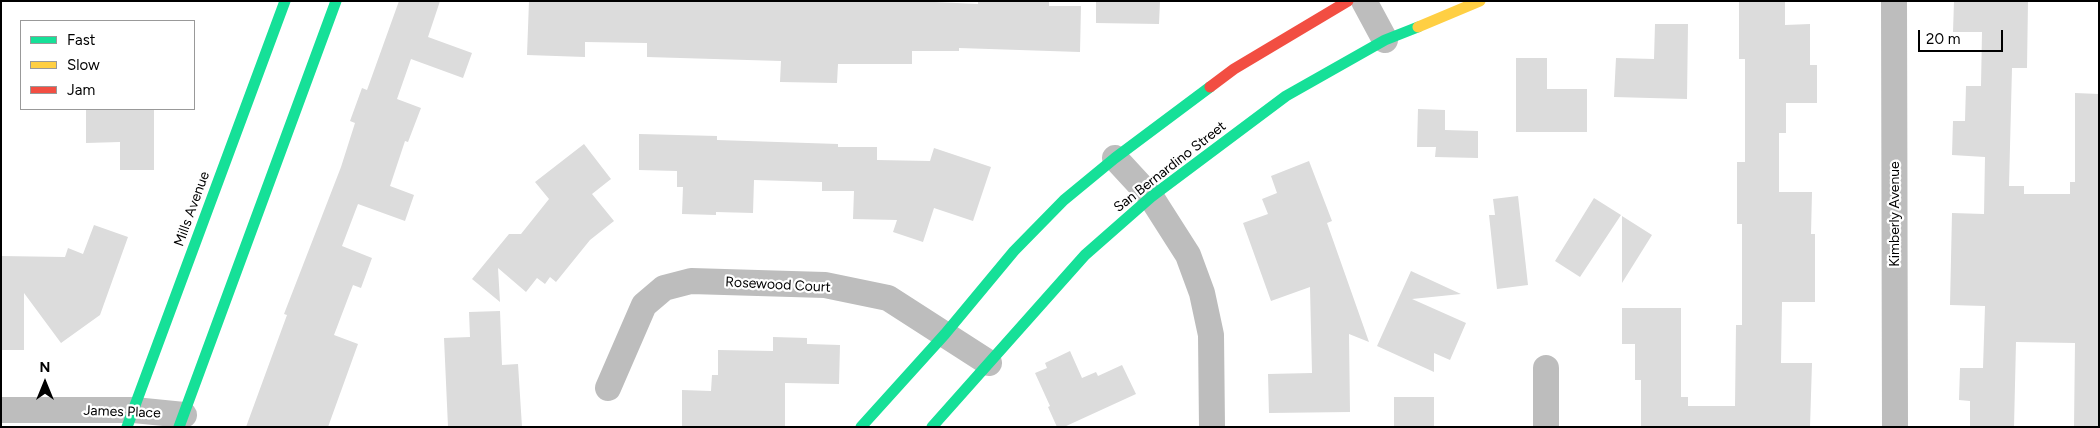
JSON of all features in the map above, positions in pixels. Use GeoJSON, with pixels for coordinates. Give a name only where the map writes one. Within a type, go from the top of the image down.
{"type":"FeatureCollection","features":[{"type":"Feature","properties":{"kind":"main road","name":"Mills Avenue"},"geometry":{"type":"LineString","coordinates":[[131,419],[285,1]]}},
{"type":"Feature","properties":{"kind":"main road"},"geometry":{"type":"LineString","coordinates":[[181,421],[336,1]]}},
{"type":"Feature","properties":{"kind":"main road"},"geometry":{"type":"LineString","coordinates":[[861,427],[944,334],[1014,251],[1064,200],[1115,158],[1234,69],[1348,1]]}},
{"type":"Feature","properties":{"kind":"main road","name":"San Bernardino Street"},"geometry":{"type":"LineString","coordinates":[[932,427],[1085,255],[1151,197],[1286,96],[1386,40],[1480,1]]}},
{"type":"Feature","properties":{"kind":"street"},"geometry":{"type":"LineString","coordinates":[[1364,1],[1386,40]]}},
{"type":"Feature","properties":{"kind":"street","name":"Kimberly Avenue"},"geometry":{"type":"LineString","coordinates":[[1894,1],[1895,427]]}},
{"type":"Feature","properties":{"kind":"street"},"geometry":{"type":"LineString","coordinates":[[1115,158],[1151,197],[1188,255],[1202,292],[1211,335],[1212,427]]}},
{"type":"Feature","properties":{"kind":"street","name":"Rosewood Court"},"geometry":{"type":"LineString","coordinates":[[608,388],[644,305],[664,288],[691,281],[825,284],[888,298],[989,363]]}},
{"type":"Feature","properties":{"kind":"street"},"geometry":{"type":"LineString","coordinates":[[1546,368],[1546,427]]}},
{"type":"Feature","properties":{"kind":"street","name":"James Place"},"geometry":{"type":"LineString","coordinates":[[1,410],[181,421]]}},
{"type":"Feature","properties":{"kind":"building"},"geometry":{"type":"Polygon","coordinates":[[[399,1],[440,1],[428,37],[472,53],[463,78],[411,59],[397,99],[421,108],[408,142],[405,141],[390,186],[414,195],[405,221],[358,204],[342,246],[372,258],[361,288],[353,285],[334,335],[358,344],[328,427],[246,427],[287,315],[284,314],[341,167],[355,123],[350,121],[362,88],[367,90],[399,1]]]}},
{"type":"Feature","properties":{"kind":"building"},"geometry":{"type":"Polygon","coordinates":[[[529,1],[913,1],[978,4],[978,1],[1049,1],[1049,6],[1081,6],[1080,52],[959,48],[959,51],[912,51],[912,64],[838,64],[837,83],[780,82],[781,61],[647,57],[647,43],[585,42],[585,57],[527,55],[529,1]]]}},
{"type":"Feature","properties":{"kind":"building"},"geometry":{"type":"Polygon","coordinates":[[[1096,1],[1160,1],[1159,24],[1096,23],[1096,1]]]}},
{"type":"Feature","properties":{"kind":"building"},"geometry":{"type":"Polygon","coordinates":[[[1739,1],[1785,1],[1785,25],[1810,24],[1810,65],[1817,65],[1817,103],[1786,103],[1786,133],[1779,133],[1779,192],[1812,192],[1811,234],[1815,234],[1815,302],[1782,302],[1781,363],[1812,363],[1810,427],[1641,427],[1641,380],[1635,380],[1635,344],[1622,344],[1622,308],[1681,308],[1681,397],[1688,397],[1688,406],[1735,406],[1736,325],[1742,325],[1742,224],[1737,224],[1737,162],[1745,162],[1745,59],[1739,59],[1739,1]]]}},
{"type":"Feature","properties":{"kind":"building"},"geometry":{"type":"Polygon","coordinates":[[[1954,1],[2028,1],[2027,68],[2012,68],[2009,186],[2024,186],[2024,194],[2070,194],[2070,182],[2075,182],[2075,93],[2099,94],[2099,427],[2074,427],[2075,343],[2016,342],[2014,427],[1970,427],[1970,401],[1959,400],[1960,368],[1983,368],[1985,306],[1950,305],[1952,213],[1984,214],[1985,157],[1952,155],[1953,121],[1965,121],[1966,86],[1981,86],[1982,32],[1953,32],[1954,1]]]}},
{"type":"Feature","properties":{"kind":"building"},"geometry":{"type":"Polygon","coordinates":[[[1655,24],[1688,24],[1687,99],[1614,97],[1616,58],[1654,59],[1655,24]]]}},
{"type":"Feature","properties":{"kind":"building"},"geometry":{"type":"Polygon","coordinates":[[[1516,58],[1547,58],[1547,89],[1587,89],[1587,132],[1516,132],[1516,58]]]}},
{"type":"Feature","properties":{"kind":"building"},"geometry":{"type":"Polygon","coordinates":[[[1418,109],[1445,110],[1445,130],[1478,131],[1478,158],[1435,157],[1436,147],[1417,147],[1418,109]]]}},
{"type":"Feature","properties":{"kind":"building"},"geometry":{"type":"Polygon","coordinates":[[[86,110],[154,110],[154,170],[120,170],[120,142],[86,143],[86,110]]]}},
{"type":"Feature","properties":{"kind":"building"},"geometry":{"type":"Polygon","coordinates":[[[639,134],[717,136],[717,140],[838,144],[838,147],[877,147],[877,160],[930,161],[934,148],[991,167],[973,221],[934,208],[923,242],[893,232],[897,220],[853,219],[854,191],[822,191],[822,182],[754,180],[753,213],[716,212],[716,215],[682,214],[683,187],[677,187],[677,171],[639,170],[639,134]]]}},
{"type":"Feature","properties":{"kind":"building"},"geometry":{"type":"Polygon","coordinates":[[[584,144],[611,179],[592,194],[614,221],[590,240],[556,282],[550,277],[545,284],[537,278],[526,292],[498,268],[500,302],[472,279],[509,234],[521,234],[549,199],[535,182],[584,144]]]}},
{"type":"Feature","properties":{"kind":"building"},"geometry":{"type":"Polygon","coordinates":[[[1309,161],[1332,221],[1327,223],[1369,342],[1349,334],[1350,412],[1269,413],[1268,374],[1312,373],[1310,287],[1271,301],[1243,223],[1268,214],[1262,199],[1277,193],[1271,176],[1309,161]]]}},
{"type":"Feature","properties":{"kind":"building"},"geometry":{"type":"Polygon","coordinates":[[[1518,196],[1528,285],[1497,289],[1489,215],[1495,215],[1493,199],[1518,196]]]}},
{"type":"Feature","properties":{"kind":"building"},"geometry":{"type":"Polygon","coordinates":[[[1594,198],[1621,215],[1580,277],[1555,261],[1594,198]]]}},
{"type":"Feature","properties":{"kind":"building"},"geometry":{"type":"Polygon","coordinates":[[[1622,216],[1652,235],[1622,283],[1622,216]]]}},
{"type":"Feature","properties":{"kind":"building"},"geometry":{"type":"Polygon","coordinates":[[[94,225],[128,237],[100,315],[61,343],[24,293],[24,350],[1,350],[1,256],[65,257],[68,248],[83,254],[94,225]]]}},
{"type":"Feature","properties":{"kind":"building"},"geometry":{"type":"Polygon","coordinates":[[[1411,271],[1461,294],[1412,299],[1466,323],[1450,360],[1434,353],[1434,372],[1377,346],[1411,271]]]}},
{"type":"Feature","properties":{"kind":"building"},"geometry":{"type":"Polygon","coordinates":[[[500,311],[502,365],[518,364],[522,427],[448,427],[444,338],[470,337],[469,312],[500,311]]]}},
{"type":"Feature","properties":{"kind":"building"},"geometry":{"type":"Polygon","coordinates":[[[773,337],[807,338],[807,344],[840,345],[839,384],[785,383],[785,427],[682,427],[682,390],[711,391],[712,375],[718,375],[718,350],[773,351],[773,337]]]}},
{"type":"Feature","properties":{"kind":"building"},"geometry":{"type":"Polygon","coordinates":[[[1070,351],[1082,378],[1096,372],[1098,376],[1122,365],[1136,394],[1064,427],[1057,427],[1035,373],[1047,368],[1045,363],[1070,351]]]}},
{"type":"Feature","properties":{"kind":"building"},"geometry":{"type":"Polygon","coordinates":[[[1394,397],[1434,397],[1434,427],[1394,427],[1394,397]]]}},
{"type":"Feature","properties":{"kind":"traffic: fast"},"geometry":{"type":"LineString","coordinates":[[127,427],[285,1]]}},
{"type":"Feature","properties":{"kind":"traffic: fast"},"geometry":{"type":"LineString","coordinates":[[179,427],[336,1]]}},
{"type":"Feature","properties":{"kind":"traffic: fast"},"geometry":{"type":"LineString","coordinates":[[932,427],[1085,255],[1151,197],[1286,96],[1385,40],[1418,27]]}},
{"type":"Feature","properties":{"kind":"traffic: fast"},"geometry":{"type":"LineString","coordinates":[[861,427],[945,334],[1014,251],[1064,200],[1115,158],[1210,87]]}},
{"type":"Feature","properties":{"kind":"traffic: slow"},"geometry":{"type":"LineString","coordinates":[[1418,27],[1480,1]]}},
{"type":"Feature","properties":{"kind":"traffic: jam"},"geometry":{"type":"LineString","coordinates":[[1210,87],[1234,69],[1348,1]]}}]}
